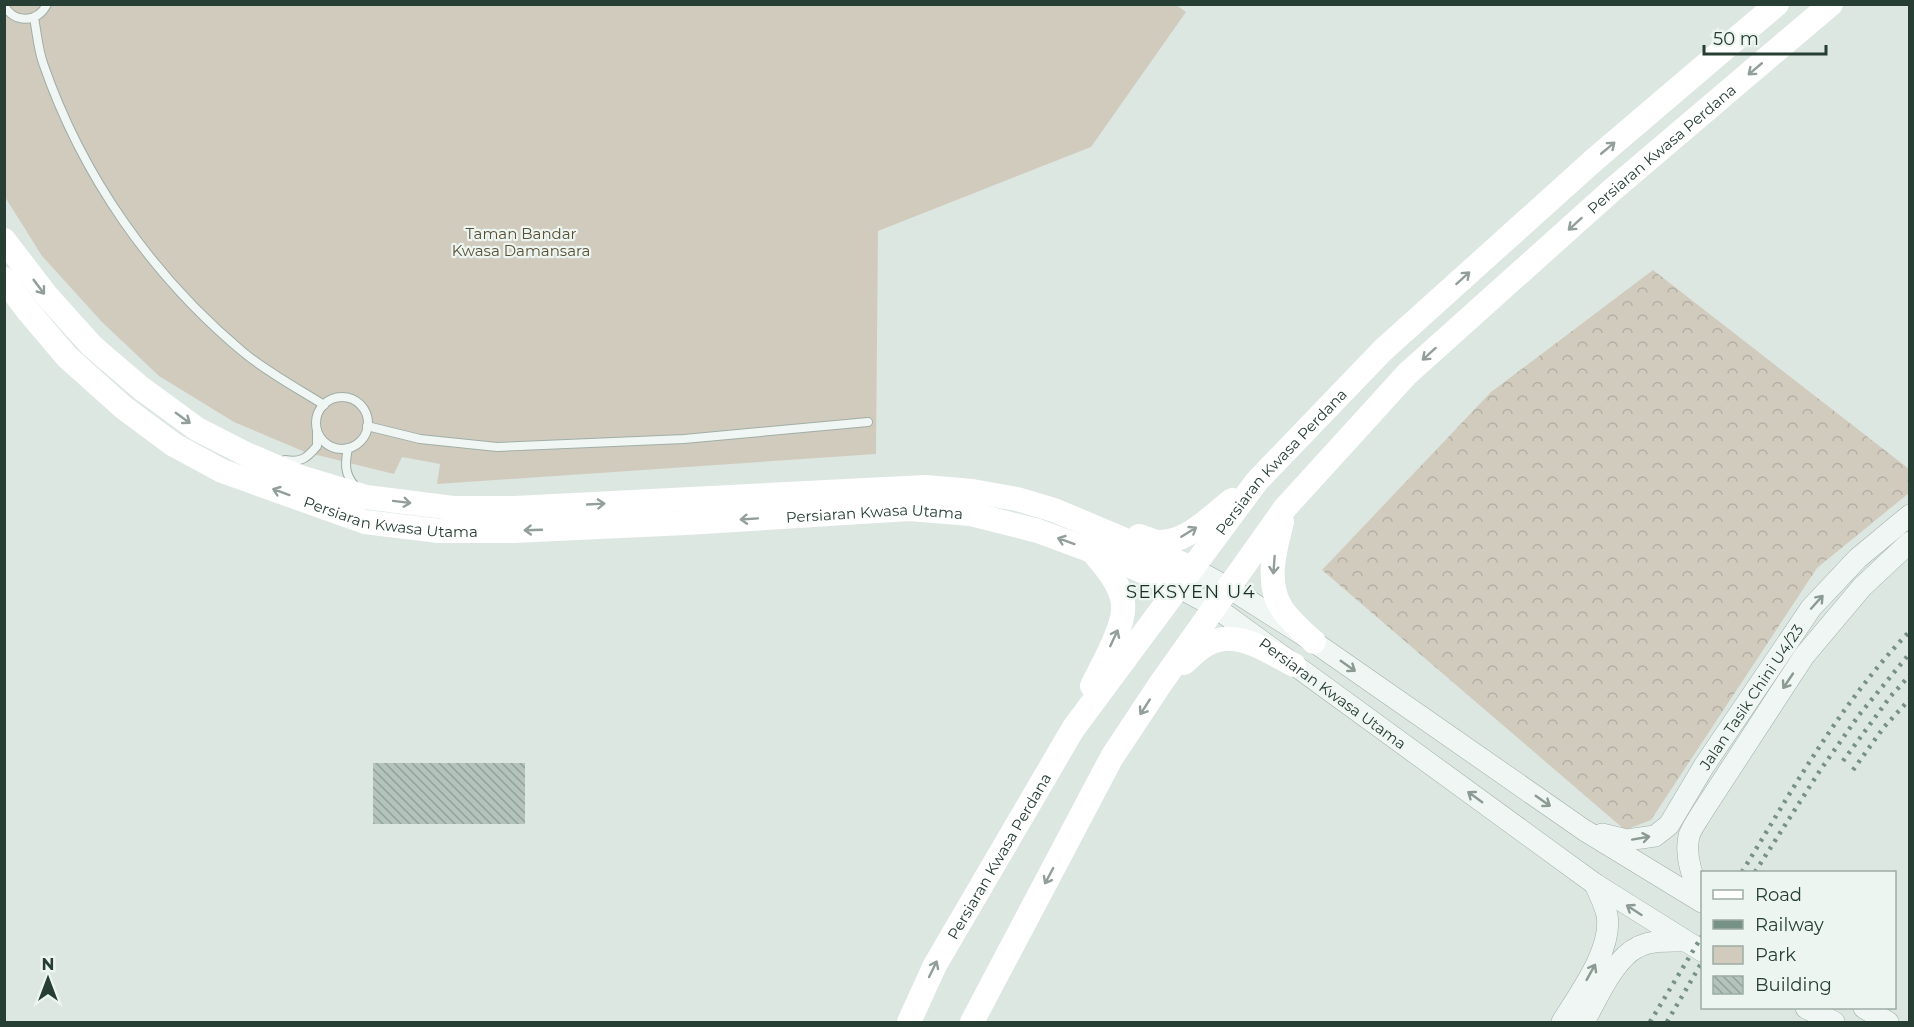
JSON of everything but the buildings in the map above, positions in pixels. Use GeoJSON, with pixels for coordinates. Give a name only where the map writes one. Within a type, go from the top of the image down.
{"type":"FeatureCollection","features":[{"type":"Feature","properties":{"kind":"main road","name":"Persiaran Kwasa Perdana"},"geometry":{"type":"LineString","coordinates":[[909,1023],[935,965],[1073,729],[1257,481],[1383,350],[1594,160],[1777,4]]}},
{"type":"Feature","properties":{"kind":"main road","name":"Persiaran Kwasa Perdana"},"geometry":{"type":"LineString","coordinates":[[972,1023],[1112,757],[1161,683],[1285,508],[1407,374],[1611,191],[1831,4]]}},
{"type":"Feature","properties":{"kind":"main road","name":"Persiaran Kwasa Utama"},"geometry":{"type":"LineString","coordinates":[[4,240],[47,296],[92,346],[141,388],[197,429],[246,454],[300,477],[366,497],[453,508],[515,508],[925,487],[972,491],[1054,510],[1185,578]]}},
{"type":"Feature","properties":{"kind":"main road","name":"Persiaran Kwasa Utama"},"geometry":{"type":"LineString","coordinates":[[4,279],[67,357],[124,408],[174,445],[222,471],[365,522],[439,531],[512,531],[909,509],[971,514],[1038,531],[1092,551],[1185,578]]}},
{"type":"Feature","properties":{"kind":"main road"},"geometry":{"type":"LineString","coordinates":[[1054,510],[1156,542],[1173,540],[1187,535],[1257,481]]}},
{"type":"Feature","properties":{"kind":"main road"},"geometry":{"type":"LineString","coordinates":[[1285,508],[1275,552],[1273,578],[1275,597],[1283,611],[1314,642]]}},
{"type":"Feature","properties":{"kind":"main road"},"geometry":{"type":"LineString","coordinates":[[1073,729],[1120,624],[1124,605],[1110,573],[1092,551]]}},
{"type":"Feature","properties":{"kind":"main road"},"geometry":{"type":"LineString","coordinates":[[1161,683],[1206,644],[1221,640],[1244,639],[1294,665]]}},
{"type":"Feature","properties":{"kind":"street","name":"Jalan Tasik Chini U4/23"},"geometry":{"type":"LineString","coordinates":[[1584,830],[1627,840],[1655,836],[1669,825],[1704,766],[1811,608],[1858,558],[1910,515]]}},
{"type":"Feature","properties":{"kind":"street","name":"Jalan Tasik Chini U4/23"},"geometry":{"type":"LineString","coordinates":[[1701,898],[1692,876],[1689,837],[1701,814],[1804,656],[1862,586],[1910,542]]}},
{"type":"Feature","properties":{"kind":"street","name":"Persiaran Kwasa Utama"},"geometry":{"type":"LineString","coordinates":[[1185,578],[1229,588],[1314,642],[1584,830],[1701,899]]}},
{"type":"Feature","properties":{"kind":"street","name":"Persiaran Kwasa Utama"},"geometry":{"type":"LineString","coordinates":[[1185,578],[1215,607],[1595,884],[1701,950]]}},
{"type":"Feature","properties":{"kind":"street"},"geometry":{"type":"LineString","coordinates":[[1562,1023],[1593,969],[1609,933],[1607,913],[1595,884]]}},
{"type":"Feature","properties":{"kind":"street"},"geometry":{"type":"LineString","coordinates":[[1584,1023],[1622,960],[1636,947],[1654,942],[1684,941]]}},
{"type":"Feature","properties":{"kind":"street"},"geometry":{"type":"LineString","coordinates":[[1808,1009],[1833,1023]]}},
{"type":"Feature","properties":{"kind":"street"},"geometry":{"type":"LineString","coordinates":[[1866,1009],[1888,1023]]}},
{"type":"Feature","properties":{"kind":"lane"},"geometry":{"type":"LineString","coordinates":[[4,5],[8,15],[26,19],[41,14],[47,4]]}},
{"type":"Feature","properties":{"kind":"lane"},"geometry":{"type":"LineString","coordinates":[[34,18],[42,61],[69,128],[116,213],[172,285],[244,354],[324,405]]}},
{"type":"Feature","properties":{"kind":"lane"},"geometry":{"type":"LineString","coordinates":[[246,454],[292,461],[307,458],[317,446],[317,429],[319,412],[324,405],[338,398],[353,400],[364,411],[368,426],[359,442],[348,448],[334,448],[326,444],[320,438],[317,429]]}},
{"type":"Feature","properties":{"kind":"lane"},"geometry":{"type":"LineString","coordinates":[[368,426],[420,440],[496,447],[684,439],[868,422]]}},
{"type":"Feature","properties":{"kind":"lane"},"geometry":{"type":"LineString","coordinates":[[348,448],[344,464],[348,479],[366,497]]}},
{"type":"Feature","properties":{"kind":"green space","name":"Taman Bandar Kwasa Damansara"},"geometry":{"type":"Polygon","coordinates":[[[1175,4],[1186,12],[1091,147],[878,231],[876,454],[437,484],[440,464],[402,457],[394,474],[305,452],[234,422],[159,376],[102,322],[42,256],[5,197],[5,5],[1175,4]]]}},
{"type":"Feature","properties":{"kind":"green space"},"geometry":{"type":"Polygon","coordinates":[[[1653,270],[1909,469],[1909,493],[1817,568],[1651,820],[1625,830],[1322,570],[1491,392],[1653,270]]]}},
{"type":"Feature","properties":{"kind":"railway"},"geometry":{"type":"LineString","coordinates":[[1743,871],[1819,747],[1862,687],[1910,631]]}},
{"type":"Feature","properties":{"kind":"railway"},"geometry":{"type":"LineString","coordinates":[[1756,871],[1819,772],[1859,715],[1910,653]]}},
{"type":"Feature","properties":{"kind":"railway"},"geometry":{"type":"LineString","coordinates":[[1843,761],[1890,697],[1910,675]]}},
{"type":"Feature","properties":{"kind":"railway"},"geometry":{"type":"LineString","coordinates":[[1853,770],[1884,727],[1910,699]]}},
{"type":"Feature","properties":{"kind":"railway"},"geometry":{"type":"LineString","coordinates":[[1650,1022],[1701,938]]}},
{"type":"Feature","properties":{"kind":"railway"},"geometry":{"type":"LineString","coordinates":[[1667,1022],[1701,964]]}},
{"type":"Feature","properties":{"kind":"district","name":"SEKSYEN U4"},"geometry":{"type":"Point","coordinates":[1191,592]}}]}
